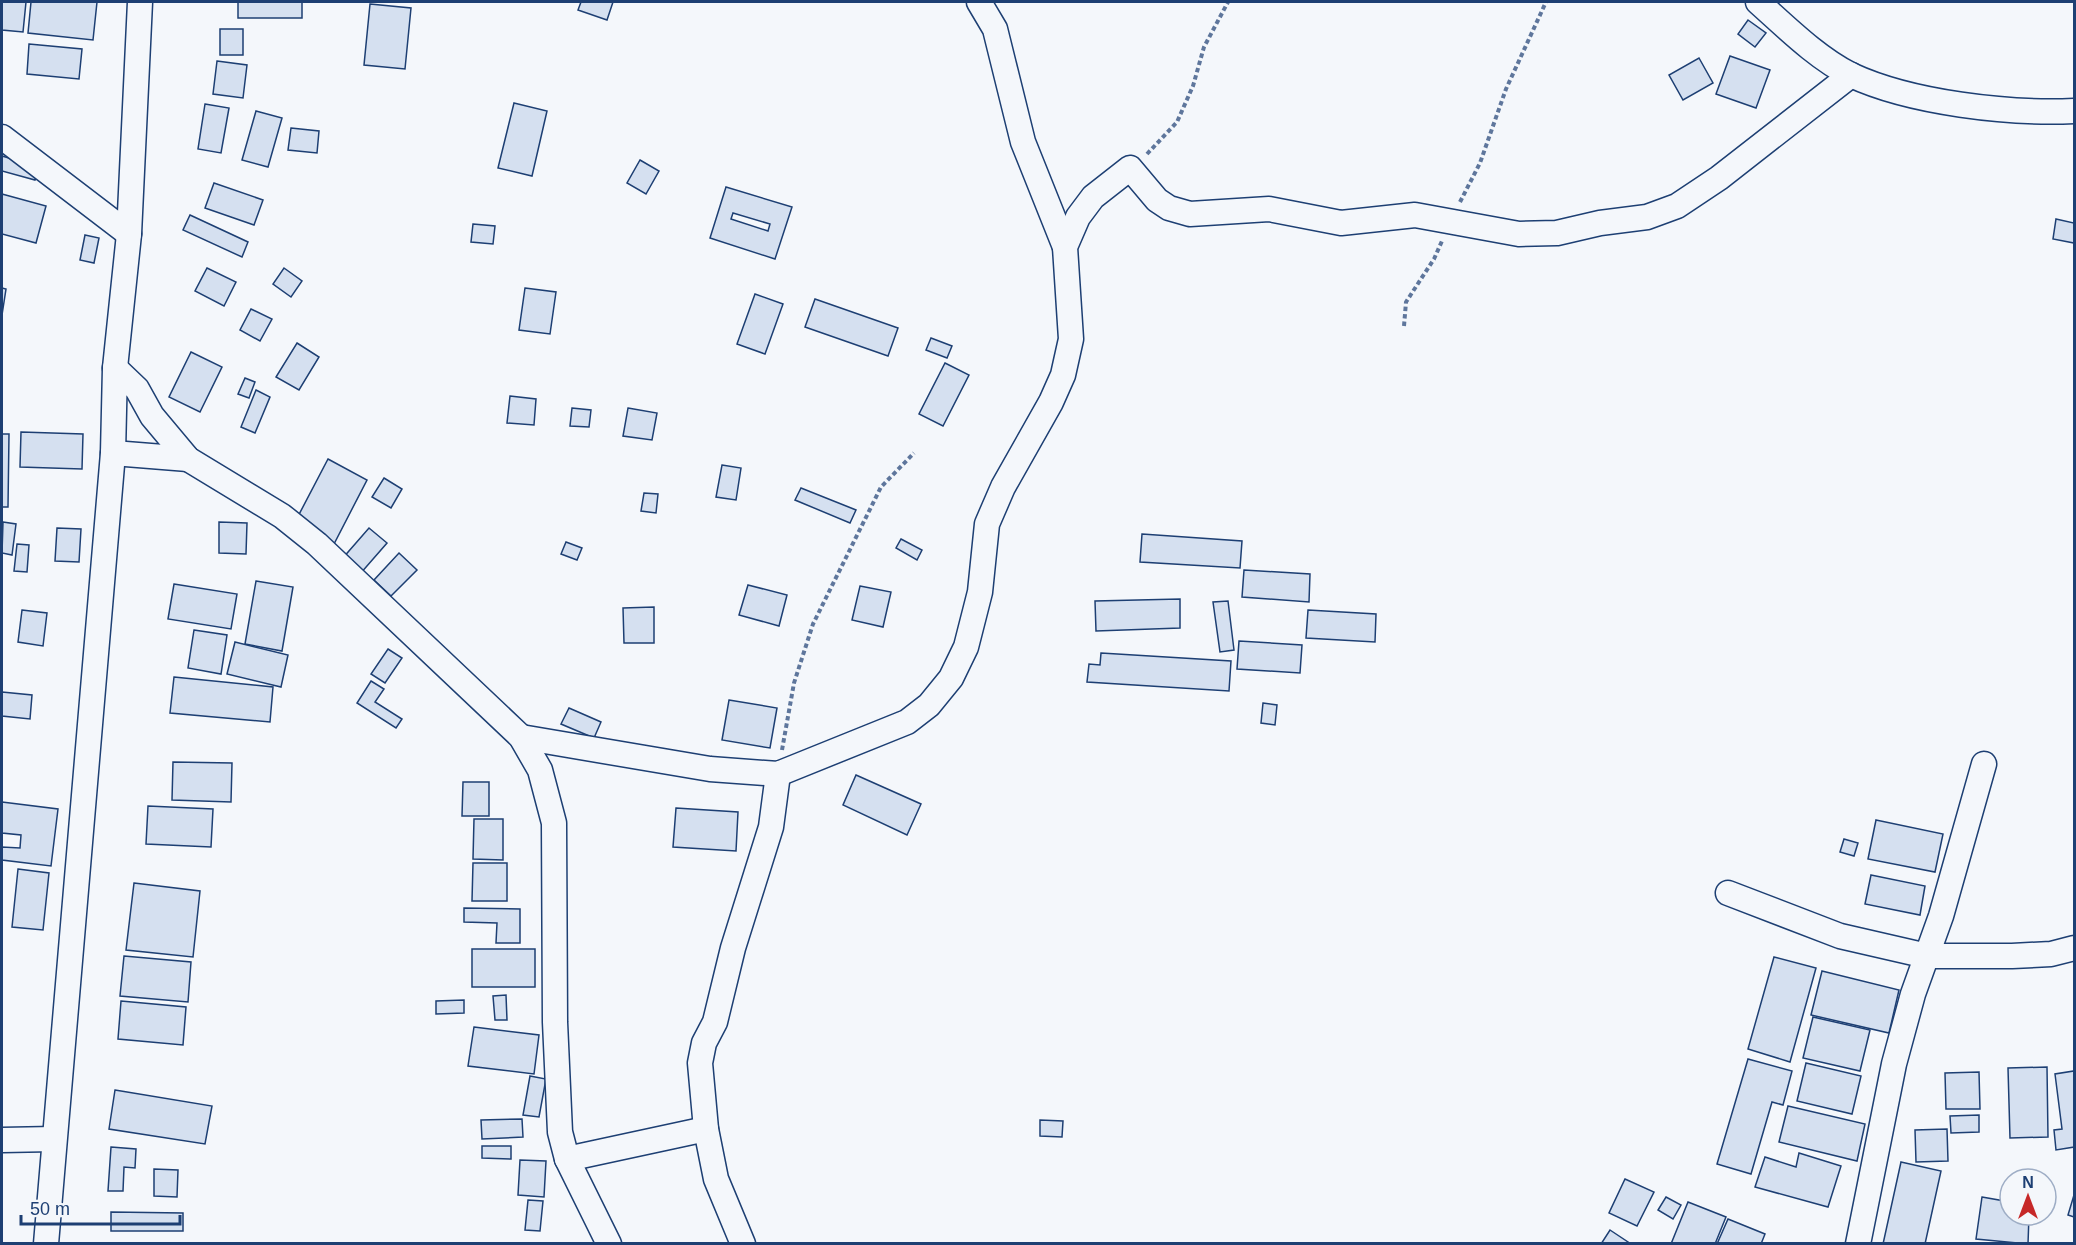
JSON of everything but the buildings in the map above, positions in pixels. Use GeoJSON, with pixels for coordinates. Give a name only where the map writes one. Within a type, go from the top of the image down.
{"type":"FeatureCollection","features":[{"type":"Feature","properties":{"kind":"street"},"geometry":{"type":"LineString","coordinates":[[46,1244],[113,453],[115,368],[129,234],[140,2]]}},
{"type":"Feature","properties":{"kind":"street"},"geometry":{"type":"LineString","coordinates":[[521,738],[710,769],[778,774],[908,722],[929,705],[951,678],[966,647],[980,592],[987,524],[1003,487],[1051,402],[1063,375],[1071,339],[1065,247],[1023,142],[995,29],[980,2]]}},
{"type":"Feature","properties":{"kind":"street"},"geometry":{"type":"LineString","coordinates":[[1758,2],[1797,36],[1851,75],[1891,90],[1935,100],[2074,111]]}},
{"type":"Feature","properties":{"kind":"street"},"geometry":{"type":"LineString","coordinates":[[1065,247],[1078,217],[1093,197],[1130,168],[1156,200],[1169,208],[1190,214],[1269,209],[1341,223],[1415,215],[1508,232],[1538,235],[1663,213],[1719,178],[1851,75]]}},
{"type":"Feature","properties":{"kind":"street"},"geometry":{"type":"LineString","coordinates":[[2,137],[129,234]]}},
{"type":"Feature","properties":{"kind":"street"},"geometry":{"type":"LineString","coordinates":[[115,368],[137,389],[152,416],[188,459],[282,516],[317,544],[521,738],[540,770],[554,824],[560,1132],[567,1158],[609,1244]]}},
{"type":"Feature","properties":{"kind":"street"},"geometry":{"type":"LineString","coordinates":[[113,453],[188,459]]}},
{"type":"Feature","properties":{"kind":"street"},"geometry":{"type":"LineString","coordinates":[[1858,1244],[1894,1064],[1913,994],[1927,956],[1984,765]]}},
{"type":"Feature","properties":{"kind":"street"},"geometry":{"type":"LineString","coordinates":[[743,1244],[716,1179],[706,1129],[700,1063],[704,1043],[715,1022],[736,936],[771,827],[778,774]]}},
{"type":"Feature","properties":{"kind":"street"},"geometry":{"type":"LineString","coordinates":[[1728,893],[1840,936],[1927,956],[2051,954],[2074,948]]}},
{"type":"Feature","properties":{"kind":"street"},"geometry":{"type":"LineString","coordinates":[[567,1158],[706,1129]]}},
{"type":"Feature","properties":{"kind":"street"},"geometry":{"type":"LineString","coordinates":[[2,1140],[54,1138]]}},
{"type":"Feature","properties":{"kind":"path"},"geometry":{"type":"LineString","coordinates":[[1130,168],[1177,122],[1193,86],[1204,47],[1228,2]]}},
{"type":"Feature","properties":{"kind":"path"},"geometry":{"type":"LineString","coordinates":[[1404,326],[1406,302],[1434,259],[1480,163],[1506,89],[1546,2]]}},
{"type":"Feature","properties":{"kind":"path"},"geometry":{"type":"LineString","coordinates":[[778,774],[794,683],[813,624],[881,487],[914,453]]}}]}
